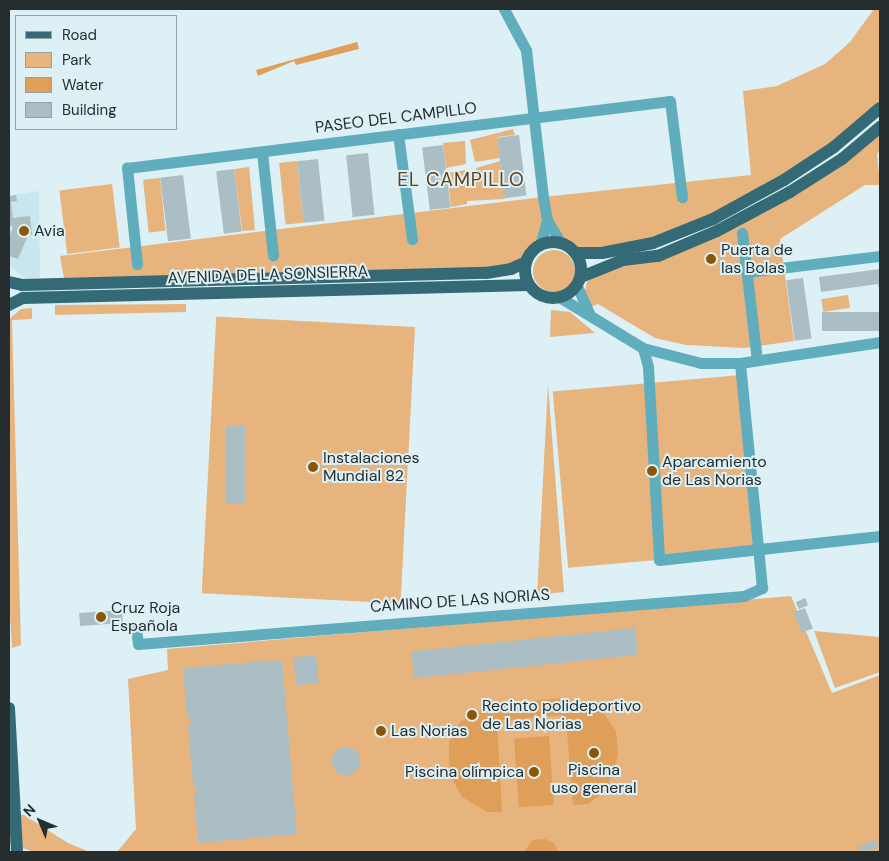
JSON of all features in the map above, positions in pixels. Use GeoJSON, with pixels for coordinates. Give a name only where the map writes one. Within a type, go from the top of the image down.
{"type":"FeatureCollection","features":[{"type":"Feature","properties":{"kind":"main road"},"geometry":{"type":"LineString","coordinates":[[880,108],[834,147],[784,180],[712,219],[653,243],[602,253],[576,253],[561,243],[540,245],[526,262],[529,285],[543,297],[561,298],[579,281],[623,260],[658,256],[717,231],[797,188],[842,159],[880,127]]}},
{"type":"Feature","properties":{"kind":"main road"},"geometry":{"type":"LineString","coordinates":[[576,253],[579,281]]}},
{"type":"Feature","properties":{"kind":"main road","name":"AVENIDA DE LA SONSIERRA"},"geometry":{"type":"LineString","coordinates":[[9,282],[22,285],[486,273],[511,269],[526,262]]}},
{"type":"Feature","properties":{"kind":"main road","name":"AVENIDA DE LA SONSIERRA"},"geometry":{"type":"LineString","coordinates":[[9,304],[23,298],[529,285]]}},
{"type":"Feature","properties":{"kind":"main road"},"geometry":{"type":"LineString","coordinates":[[9,708],[17,852]]}},
{"type":"Feature","properties":{"kind":"street"},"geometry":{"type":"LineString","coordinates":[[504,9],[521,38],[529,65],[547,220],[540,245]]}},
{"type":"Feature","properties":{"kind":"street","name":"PASEO DEL CAMPILLO"},"geometry":{"type":"LineString","coordinates":[[138,264],[127,168],[670,100],[682,197]]}},
{"type":"Feature","properties":{"kind":"street"},"geometry":{"type":"LineString","coordinates":[[398,134],[412,239]]}},
{"type":"Feature","properties":{"kind":"street"},"geometry":{"type":"LineString","coordinates":[[262,152],[273,255]]}},
{"type":"Feature","properties":{"kind":"street"},"geometry":{"type":"LineString","coordinates":[[547,220],[561,243]]}},
{"type":"Feature","properties":{"kind":"street"},"geometry":{"type":"LineString","coordinates":[[742,233],[758,360]]}},
{"type":"Feature","properties":{"kind":"street"},"geometry":{"type":"LineString","coordinates":[[747,272],[880,256]]}},
{"type":"Feature","properties":{"kind":"street"},"geometry":{"type":"LineString","coordinates":[[579,281],[590,314]]}},
{"type":"Feature","properties":{"kind":"street"},"geometry":{"type":"LineString","coordinates":[[561,298],[643,348],[664,355],[701,363],[740,363],[880,342]]}},
{"type":"Feature","properties":{"kind":"street"},"geometry":{"type":"LineString","coordinates":[[643,348],[648,367],[659,560],[756,551],[880,536]]}},
{"type":"Feature","properties":{"kind":"street"},"geometry":{"type":"LineString","coordinates":[[648,367],[664,355]]}},
{"type":"Feature","properties":{"kind":"street"},"geometry":{"type":"LineString","coordinates":[[740,363],[756,551]]}},
{"type":"Feature","properties":{"kind":"street","name":"CAMINO DE LAS NORIAS"},"geometry":{"type":"LineString","coordinates":[[136,629],[138,644],[744,596],[762,588],[756,551]]}},
{"type":"Feature","properties":{"kind":"shaded area","name":"Avia"},"geometry":{"type":"Polygon","coordinates":[[[39,191],[40,277],[26,279],[9,265],[9,196],[39,191]]]}},
{"type":"Feature","properties":{"kind":"green space"},"geometry":{"type":"Polygon","coordinates":[[[874,9],[880,9],[880,108],[784,180],[653,243],[576,253],[561,243],[547,221],[536,248],[511,269],[65,284],[60,256],[543,197],[751,175],[743,91],[777,86],[825,64],[850,42],[874,9]]]}},
{"type":"Feature","properties":{"kind":"green space"},"geometry":{"type":"Polygon","coordinates":[[[880,127],[880,150],[877,154],[880,185],[865,185],[780,239],[794,341],[744,348],[686,345],[655,338],[598,304],[590,307],[585,291],[587,282],[597,275],[634,263],[790,192],[880,127]]]}},
{"type":"Feature","properties":{"kind":"green space"},"geometry":{"type":"Polygon","coordinates":[[[513,129],[515,135],[497,137],[500,158],[475,162],[470,140],[513,129]]]}},
{"type":"Feature","properties":{"kind":"green space"},"geometry":{"type":"Polygon","coordinates":[[[465,141],[466,164],[446,168],[443,143],[465,141]]]}},
{"type":"Feature","properties":{"kind":"green space"},"geometry":{"type":"Polygon","coordinates":[[[297,161],[303,223],[286,225],[279,163],[297,161]]]}},
{"type":"Feature","properties":{"kind":"green space"},"geometry":{"type":"Polygon","coordinates":[[[500,161],[505,199],[467,201],[467,204],[451,207],[447,173],[466,170],[468,177],[477,175],[476,168],[500,161]]]}},
{"type":"Feature","properties":{"kind":"green space"},"geometry":{"type":"Polygon","coordinates":[[[249,167],[255,230],[242,231],[234,169],[249,167]]]}},
{"type":"Feature","properties":{"kind":"green space"},"geometry":{"type":"Polygon","coordinates":[[[160,178],[166,231],[149,232],[143,180],[160,178]]]}},
{"type":"Feature","properties":{"kind":"green space"},"geometry":{"type":"Polygon","coordinates":[[[112,184],[120,248],[67,254],[59,190],[112,184]]]}},
{"type":"Feature","properties":{"kind":"green space"},"geometry":{"type":"Polygon","coordinates":[[[558,250],[566,253],[572,259],[575,271],[572,283],[566,289],[550,292],[542,289],[536,283],[533,267],[536,259],[542,253],[558,250]]]}},
{"type":"Feature","properties":{"kind":"green space"},"geometry":{"type":"Polygon","coordinates":[[[848,295],[850,308],[823,312],[821,299],[848,295]]]}},
{"type":"Feature","properties":{"kind":"green space"},"geometry":{"type":"Polygon","coordinates":[[[186,304],[186,312],[55,315],[55,305],[186,304]]]}},
{"type":"Feature","properties":{"kind":"green space"},"geometry":{"type":"Polygon","coordinates":[[[32,308],[32,319],[12,320],[21,645],[12,648],[9,597],[9,319],[21,309],[32,308]]]}},
{"type":"Feature","properties":{"kind":"green space"},"geometry":{"type":"Polygon","coordinates":[[[551,310],[570,312],[595,333],[550,337],[551,310]]]}},
{"type":"Feature","properties":{"kind":"green space","name":"Instalaciones Mundial 82"},"geometry":{"type":"Polygon","coordinates":[[[216,317],[415,327],[401,604],[202,593],[216,317]]]}},
{"type":"Feature","properties":{"kind":"green space","name":"Aparcamiento de Las Norias"},"geometry":{"type":"Polygon","coordinates":[[[741,375],[756,551],[568,568],[553,391],[741,375]]]}},
{"type":"Feature","properties":{"kind":"green space"},"geometry":{"type":"Polygon","coordinates":[[[548,384],[564,592],[537,595],[548,384]]]}},
{"type":"Feature","properties":{"kind":"green space","name":"Recinto polideportivo de Las Norias"},"geometry":{"type":"Polygon","coordinates":[[[791,596],[832,693],[880,675],[880,852],[117,852],[136,829],[128,679],[168,670],[167,649],[791,596]]]}},
{"type":"Feature","properties":{"kind":"green space"},"geometry":{"type":"Polygon","coordinates":[[[814,631],[880,637],[880,672],[835,688],[814,631]]]}},
{"type":"Feature","properties":{"kind":"green space"},"geometry":{"type":"Polygon","coordinates":[[[9,813],[24,815],[68,843],[90,852],[34,852],[9,843],[9,813]]]}},
{"type":"Feature","properties":{"kind":"water"},"geometry":{"type":"Polygon","coordinates":[[[357,42],[359,49],[296,65],[294,61],[258,76],[256,70],[357,42]]]}},
{"type":"Feature","properties":{"kind":"water","name":"Piscina uso general"},"geometry":{"type":"Polygon","coordinates":[[[565,698],[603,712],[616,731],[618,756],[606,791],[588,804],[573,805],[566,719],[563,715],[497,721],[502,812],[487,812],[462,797],[452,779],[449,762],[449,742],[460,722],[492,704],[565,698]]]}},
{"type":"Feature","properties":{"kind":"water","name":"Piscina olímpica"},"geometry":{"type":"Polygon","coordinates":[[[549,736],[554,805],[519,807],[514,738],[549,736]]]}},
{"type":"Feature","properties":{"kind":"water"},"geometry":{"type":"Polygon","coordinates":[[[545,839],[555,844],[558,852],[524,852],[533,840],[545,839]]]}},
{"type":"Feature","properties":{"kind":"building"},"geometry":{"type":"Polygon","coordinates":[[[519,135],[526,196],[505,198],[497,138],[519,135]]]}},
{"type":"Feature","properties":{"kind":"building"},"geometry":{"type":"Polygon","coordinates":[[[443,145],[451,208],[430,210],[422,148],[443,145]]]}},
{"type":"Feature","properties":{"kind":"building"},"geometry":{"type":"Polygon","coordinates":[[[368,153],[374,215],[353,217],[346,155],[368,153]]]}},
{"type":"Feature","properties":{"kind":"building"},"geometry":{"type":"Polygon","coordinates":[[[318,159],[324,221],[304,223],[297,161],[318,159]]]}},
{"type":"Feature","properties":{"kind":"building"},"geometry":{"type":"Polygon","coordinates":[[[234,169],[242,232],[224,234],[216,171],[234,169]]]}},
{"type":"Feature","properties":{"kind":"building"},"geometry":{"type":"Polygon","coordinates":[[[183,175],[191,239],[168,241],[160,178],[183,175]]]}},
{"type":"Feature","properties":{"kind":"building"},"geometry":{"type":"Polygon","coordinates":[[[16,195],[17,201],[11,202],[13,218],[30,216],[32,235],[29,233],[18,259],[9,256],[9,238],[13,227],[9,225],[9,196],[16,195]]]}},
{"type":"Feature","properties":{"kind":"building"},"geometry":{"type":"Polygon","coordinates":[[[880,269],[880,294],[878,284],[821,292],[819,277],[880,269]]]}},
{"type":"Feature","properties":{"kind":"building"},"geometry":{"type":"Polygon","coordinates":[[[803,278],[811,338],[795,341],[786,280],[803,278]]]}},
{"type":"Feature","properties":{"kind":"building"},"geometry":{"type":"Polygon","coordinates":[[[822,312],[880,312],[880,331],[822,331],[822,312]]]}},
{"type":"Feature","properties":{"kind":"building"},"geometry":{"type":"Polygon","coordinates":[[[226,426],[245,426],[245,503],[226,503],[226,426]]]}},
{"type":"Feature","properties":{"kind":"building"},"geometry":{"type":"Polygon","coordinates":[[[805,598],[808,605],[799,609],[796,602],[805,598]]]}},
{"type":"Feature","properties":{"kind":"building"},"geometry":{"type":"Polygon","coordinates":[[[805,608],[813,629],[802,633],[794,612],[805,608]]]}},
{"type":"Feature","properties":{"kind":"building","name":"Cruz Roja Española"},"geometry":{"type":"Polygon","coordinates":[[[122,610],[123,623],[80,626],[79,613],[122,610]]]}},
{"type":"Feature","properties":{"kind":"building"},"geometry":{"type":"Polygon","coordinates":[[[635,628],[638,655],[414,678],[411,652],[635,628]]]}},
{"type":"Feature","properties":{"kind":"building"},"geometry":{"type":"Polygon","coordinates":[[[316,655],[319,683],[296,685],[293,657],[316,655]]]}},
{"type":"Feature","properties":{"kind":"building"},"geometry":{"type":"Polygon","coordinates":[[[282,660],[297,834],[198,843],[194,794],[198,789],[193,785],[188,726],[192,721],[187,717],[183,668],[282,660]]]}},
{"type":"Feature","properties":{"kind":"building"},"geometry":{"type":"Polygon","coordinates":[[[346,747],[356,751],[360,761],[356,771],[346,775],[336,771],[332,761],[336,751],[346,747]]]}},
{"type":"Feature","properties":{"kind":"building"},"geometry":{"type":"Polygon","coordinates":[[[876,839],[879,848],[861,852],[859,847],[876,839]]]}},
{"type":"Feature","properties":{"kind":"place","name":"Avia"},"geometry":{"type":"Point","coordinates":[24,231]}},
{"type":"Feature","properties":{"kind":"place","name":"Puerta de las Bolas"},"geometry":{"type":"Point","coordinates":[711,259]}},
{"type":"Feature","properties":{"kind":"place","name":"Instalaciones Mundial 82"},"geometry":{"type":"Point","coordinates":[313,467]}},
{"type":"Feature","properties":{"kind":"place","name":"Aparcamiento de Las Norias"},"geometry":{"type":"Point","coordinates":[652,471]}},
{"type":"Feature","properties":{"kind":"place","name":"Cruz Roja Española"},"geometry":{"type":"Point","coordinates":[101,617]}},
{"type":"Feature","properties":{"kind":"place","name":"Recinto polideportivo de Las Norias"},"geometry":{"type":"Point","coordinates":[472,715]}},
{"type":"Feature","properties":{"kind":"place","name":"Las Norias"},"geometry":{"type":"Point","coordinates":[381,731]}},
{"type":"Feature","properties":{"kind":"place","name":"Piscina uso general"},"geometry":{"type":"Point","coordinates":[594,753]}},
{"type":"Feature","properties":{"kind":"place","name":"Piscina olímpica"},"geometry":{"type":"Point","coordinates":[534,772]}},
{"type":"Feature","properties":{"kind":"district","name":"EL CAMPILLO"},"geometry":{"type":"Point","coordinates":[461,180]}}]}
